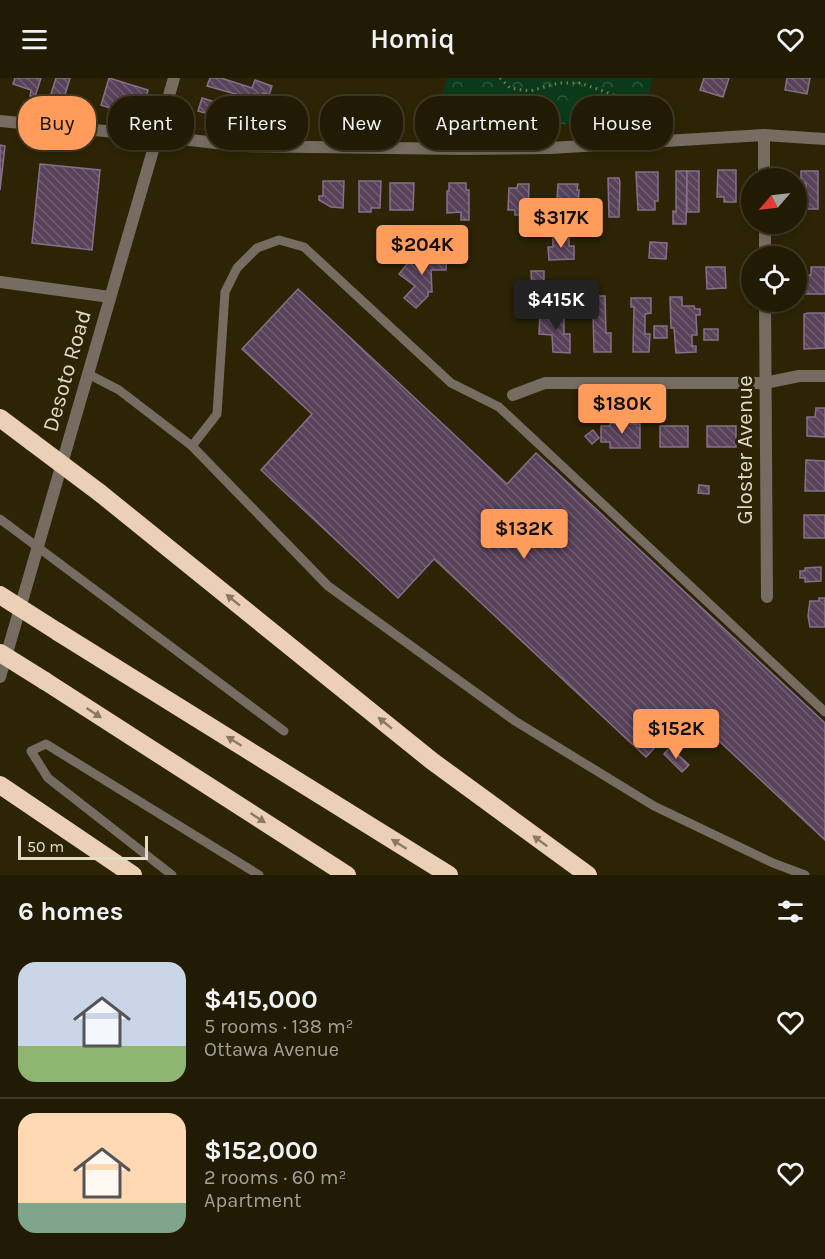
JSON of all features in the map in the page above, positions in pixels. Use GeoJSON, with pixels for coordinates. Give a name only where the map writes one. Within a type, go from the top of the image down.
{"type":"FeatureCollection","features":[{"type":"Feature","properties":{"kind":"highway"},"geometry":{"type":"LineString","coordinates":[[0,418],[100,494],[432,761],[583,872]]}},
{"type":"Feature","properties":{"kind":"highway"},"geometry":{"type":"LineString","coordinates":[[0,595],[449,875]]}},
{"type":"Feature","properties":{"kind":"highway"},"geometry":{"type":"LineString","coordinates":[[0,653],[347,875]]}},
{"type":"Feature","properties":{"kind":"highway"},"geometry":{"type":"LineString","coordinates":[[6,789],[133,875]]}},
{"type":"Feature","properties":{"kind":"street","name":"Desoto Road"},"geometry":{"type":"LineString","coordinates":[[169,96],[174,78]]}},
{"type":"Feature","properties":{"kind":"street"},"geometry":{"type":"LineString","coordinates":[[0,121],[108,131]]}},
{"type":"Feature","properties":{"kind":"street"},"geometry":{"type":"LineString","coordinates":[[764,135],[765,168]]}},
{"type":"Feature","properties":{"kind":"street"},"geometry":{"type":"LineString","coordinates":[[194,140],[242,146],[550,148],[764,135],[825,139]]}},
{"type":"Feature","properties":{"kind":"street","name":"Desoto Road"},"geometry":{"type":"LineString","coordinates":[[0,677],[153,150]]}},
{"type":"Feature","properties":{"kind":"street"},"geometry":{"type":"LineString","coordinates":[[0,282],[110,297]]}},
{"type":"Feature","properties":{"kind":"street","name":"Gloster Avenue"},"geometry":{"type":"LineString","coordinates":[[765,312],[766,597]]}},
{"type":"Feature","properties":{"kind":"street"},"geometry":{"type":"LineString","coordinates":[[513,395],[545,383],[765,383],[799,376],[825,376]]}},
{"type":"Feature","properties":{"kind":"lane"},"geometry":{"type":"LineString","coordinates":[[192,446],[217,414],[225,292],[237,268],[257,248],[279,240],[304,247],[451,383],[499,406],[825,712]]}},
{"type":"Feature","properties":{"kind":"lane"},"geometry":{"type":"LineString","coordinates":[[88,374],[119,390],[192,446],[328,586],[515,721],[654,806],[773,863],[804,875]]}},
{"type":"Feature","properties":{"kind":"lane"},"geometry":{"type":"LineString","coordinates":[[499,406],[513,395]]}},
{"type":"Feature","properties":{"kind":"lane"},"geometry":{"type":"LineString","coordinates":[[4,522],[284,731]]}},
{"type":"Feature","properties":{"kind":"lane"},"geometry":{"type":"LineString","coordinates":[[172,875],[48,778],[31,751],[46,744],[259,875]]}},
{"type":"Feature","properties":{"kind":"path"},"geometry":{"type":"LineString","coordinates":[[500,78],[510,88],[530,91],[560,82],[580,83],[617,96]]}},
{"type":"Feature","properties":{"kind":"green space"},"geometry":{"type":"Polygon","coordinates":[[[447,78],[653,78],[648,96],[571,96],[571,124],[559,124],[559,96],[442,96],[447,78]]]}},
{"type":"Feature","properties":{"kind":"building"},"geometry":{"type":"Polygon","coordinates":[[[15,78],[41,78],[35,96],[30,96],[31,90],[13,84],[15,78]]]}},
{"type":"Feature","properties":{"kind":"building"},"geometry":{"type":"Polygon","coordinates":[[[56,78],[70,78],[65,96],[51,94],[56,78]]]}},
{"type":"Feature","properties":{"kind":"building"},"geometry":{"type":"Polygon","coordinates":[[[109,78],[148,90],[146,96],[108,96],[108,107],[101,105],[109,78]]]}},
{"type":"Feature","properties":{"kind":"building"},"geometry":{"type":"Polygon","coordinates":[[[210,78],[221,78],[252,88],[255,80],[272,86],[269,95],[263,93],[262,96],[254,94],[254,96],[242,96],[207,86],[210,78]]]}},
{"type":"Feature","properties":{"kind":"building"},"geometry":{"type":"Polygon","coordinates":[[[704,78],[729,78],[723,97],[700,90],[704,78]]]}},
{"type":"Feature","properties":{"kind":"building"},"geometry":{"type":"Polygon","coordinates":[[[787,78],[810,78],[807,94],[785,90],[787,78]]]}},
{"type":"Feature","properties":{"kind":"building"},"geometry":{"type":"Polygon","coordinates":[[[202,98],[206,99],[206,113],[198,111],[202,98]]]}},
{"type":"Feature","properties":{"kind":"building"},"geometry":{"type":"Polygon","coordinates":[[[0,145],[5,146],[0,190],[0,145]]]}},
{"type":"Feature","properties":{"kind":"building"},"geometry":{"type":"Polygon","coordinates":[[[40,164],[100,170],[92,250],[32,243],[40,164]]]}},
{"type":"Feature","properties":{"kind":"building"},"geometry":{"type":"Polygon","coordinates":[[[718,170],[736,170],[736,202],[724,202],[724,197],[717,197],[718,170]]]}},
{"type":"Feature","properties":{"kind":"building"},"geometry":{"type":"Polygon","coordinates":[[[676,171],[687,171],[686,224],[673,224],[673,211],[676,212],[676,171]]]}},
{"type":"Feature","properties":{"kind":"building"},"geometry":{"type":"Polygon","coordinates":[[[687,171],[699,171],[699,212],[687,212],[687,171]]]}},
{"type":"Feature","properties":{"kind":"building"},"geometry":{"type":"Polygon","coordinates":[[[807,171],[818,171],[818,209],[807,209],[807,171]]]}},
{"type":"Feature","properties":{"kind":"building"},"geometry":{"type":"Polygon","coordinates":[[[636,172],[658,172],[658,201],[655,201],[655,210],[638,210],[636,172]]]}},
{"type":"Feature","properties":{"kind":"building"},"geometry":{"type":"Polygon","coordinates":[[[608,178],[619,178],[619,217],[609,217],[608,178]]]}},
{"type":"Feature","properties":{"kind":"building"},"geometry":{"type":"Polygon","coordinates":[[[323,181],[344,181],[343,208],[331,207],[319,200],[319,196],[323,196],[323,181]]]}},
{"type":"Feature","properties":{"kind":"building"},"geometry":{"type":"Polygon","coordinates":[[[359,181],[381,181],[380,208],[371,208],[371,212],[359,212],[359,181]]]}},
{"type":"Feature","properties":{"kind":"building"},"geometry":{"type":"Polygon","coordinates":[[[390,183],[414,183],[413,210],[390,210],[390,183]]]}},
{"type":"Feature","properties":{"kind":"building"},"geometry":{"type":"Polygon","coordinates":[[[449,183],[466,183],[466,190],[469,190],[469,220],[461,220],[461,212],[447,213],[449,183]]]}},
{"type":"Feature","properties":{"kind":"building"},"geometry":{"type":"Polygon","coordinates":[[[518,184],[529,184],[528,215],[515,215],[515,210],[508,210],[509,188],[517,188],[518,184]]]}},
{"type":"Feature","properties":{"kind":"building"},"geometry":{"type":"Polygon","coordinates":[[[558,184],[578,184],[577,219],[563,219],[563,215],[556,215],[558,184]]]}},
{"type":"Feature","properties":{"kind":"building"},"geometry":{"type":"Polygon","coordinates":[[[553,235],[569,235],[569,246],[574,246],[574,259],[549,260],[548,247],[553,247],[553,235]]]}},
{"type":"Feature","properties":{"kind":"building"},"geometry":{"type":"Polygon","coordinates":[[[650,242],[667,243],[666,259],[649,258],[650,242]]]}},
{"type":"Feature","properties":{"kind":"building"},"geometry":{"type":"Polygon","coordinates":[[[447,251],[446,270],[431,270],[432,292],[428,292],[428,296],[416,308],[404,298],[415,286],[399,274],[415,254],[422,258],[434,259],[434,252],[447,251]]]}},
{"type":"Feature","properties":{"kind":"building"},"geometry":{"type":"Polygon","coordinates":[[[706,267],[725,267],[726,288],[707,289],[706,267]]]}},
{"type":"Feature","properties":{"kind":"building"},"geometry":{"type":"Polygon","coordinates":[[[811,267],[825,267],[825,294],[807,294],[807,275],[811,275],[811,267]]]}},
{"type":"Feature","properties":{"kind":"building"},"geometry":{"type":"Polygon","coordinates":[[[531,271],[544,271],[544,289],[532,289],[531,271]]]}},
{"type":"Feature","properties":{"kind":"building"},"geometry":{"type":"Polygon","coordinates":[[[298,289],[507,484],[536,453],[825,723],[825,840],[688,712],[646,757],[434,559],[398,598],[261,470],[312,414],[242,349],[298,289]]]}},
{"type":"Feature","properties":{"kind":"building"},"geometry":{"type":"Polygon","coordinates":[[[596,296],[605,296],[606,333],[611,333],[611,352],[594,352],[593,314],[596,308],[596,296]]]}},
{"type":"Feature","properties":{"kind":"building"},"geometry":{"type":"Polygon","coordinates":[[[670,297],[682,297],[682,306],[694,306],[695,309],[700,309],[700,315],[696,315],[697,335],[692,335],[692,346],[696,346],[696,352],[676,353],[674,328],[671,328],[670,297]]]}},
{"type":"Feature","properties":{"kind":"building"},"geometry":{"type":"Polygon","coordinates":[[[631,298],[651,298],[651,313],[645,314],[645,334],[650,334],[649,352],[633,352],[634,307],[631,307],[631,298]]]}},
{"type":"Feature","properties":{"kind":"building"},"geometry":{"type":"Polygon","coordinates":[[[553,309],[564,310],[564,334],[570,334],[570,353],[553,352],[552,335],[539,334],[540,314],[552,315],[553,309]]]}},
{"type":"Feature","properties":{"kind":"building"},"geometry":{"type":"Polygon","coordinates":[[[825,313],[825,348],[804,349],[804,314],[825,313]]]}},
{"type":"Feature","properties":{"kind":"building"},"geometry":{"type":"Polygon","coordinates":[[[654,326],[667,326],[667,338],[654,338],[654,326]]]}},
{"type":"Feature","properties":{"kind":"building"},"geometry":{"type":"Polygon","coordinates":[[[704,329],[718,329],[718,340],[704,340],[704,329]]]}},
{"type":"Feature","properties":{"kind":"building"},"geometry":{"type":"Polygon","coordinates":[[[816,408],[825,408],[825,437],[807,436],[807,417],[815,417],[816,408]]]}},
{"type":"Feature","properties":{"kind":"building"},"geometry":{"type":"Polygon","coordinates":[[[610,423],[640,424],[640,448],[610,448],[610,442],[601,442],[601,426],[610,426],[610,423]]]}},
{"type":"Feature","properties":{"kind":"building"},"geometry":{"type":"Polygon","coordinates":[[[660,426],[688,426],[688,447],[660,447],[660,426]]]}},
{"type":"Feature","properties":{"kind":"building"},"geometry":{"type":"Polygon","coordinates":[[[707,426],[736,426],[736,447],[707,447],[707,426]]]}},
{"type":"Feature","properties":{"kind":"building"},"geometry":{"type":"Polygon","coordinates":[[[593,430],[599,438],[592,444],[585,436],[593,430]]]}},
{"type":"Feature","properties":{"kind":"building"},"geometry":{"type":"Polygon","coordinates":[[[806,460],[825,461],[825,491],[805,491],[806,460]]]}},
{"type":"Feature","properties":{"kind":"building"},"geometry":{"type":"Polygon","coordinates":[[[699,485],[709,486],[709,494],[698,493],[699,485]]]}},
{"type":"Feature","properties":{"kind":"building"},"geometry":{"type":"Polygon","coordinates":[[[804,515],[825,515],[825,538],[804,538],[804,515]]]}},
{"type":"Feature","properties":{"kind":"building"},"geometry":{"type":"Polygon","coordinates":[[[821,567],[821,581],[805,582],[805,578],[800,578],[800,571],[805,571],[805,568],[821,567]]]}},
{"type":"Feature","properties":{"kind":"building"},"geometry":{"type":"Polygon","coordinates":[[[819,598],[825,598],[825,627],[810,627],[808,616],[810,601],[819,601],[819,598]]]}},
{"type":"Feature","properties":{"kind":"building"},"geometry":{"type":"Polygon","coordinates":[[[670,747],[689,765],[682,772],[664,754],[670,747]]]}}]}
